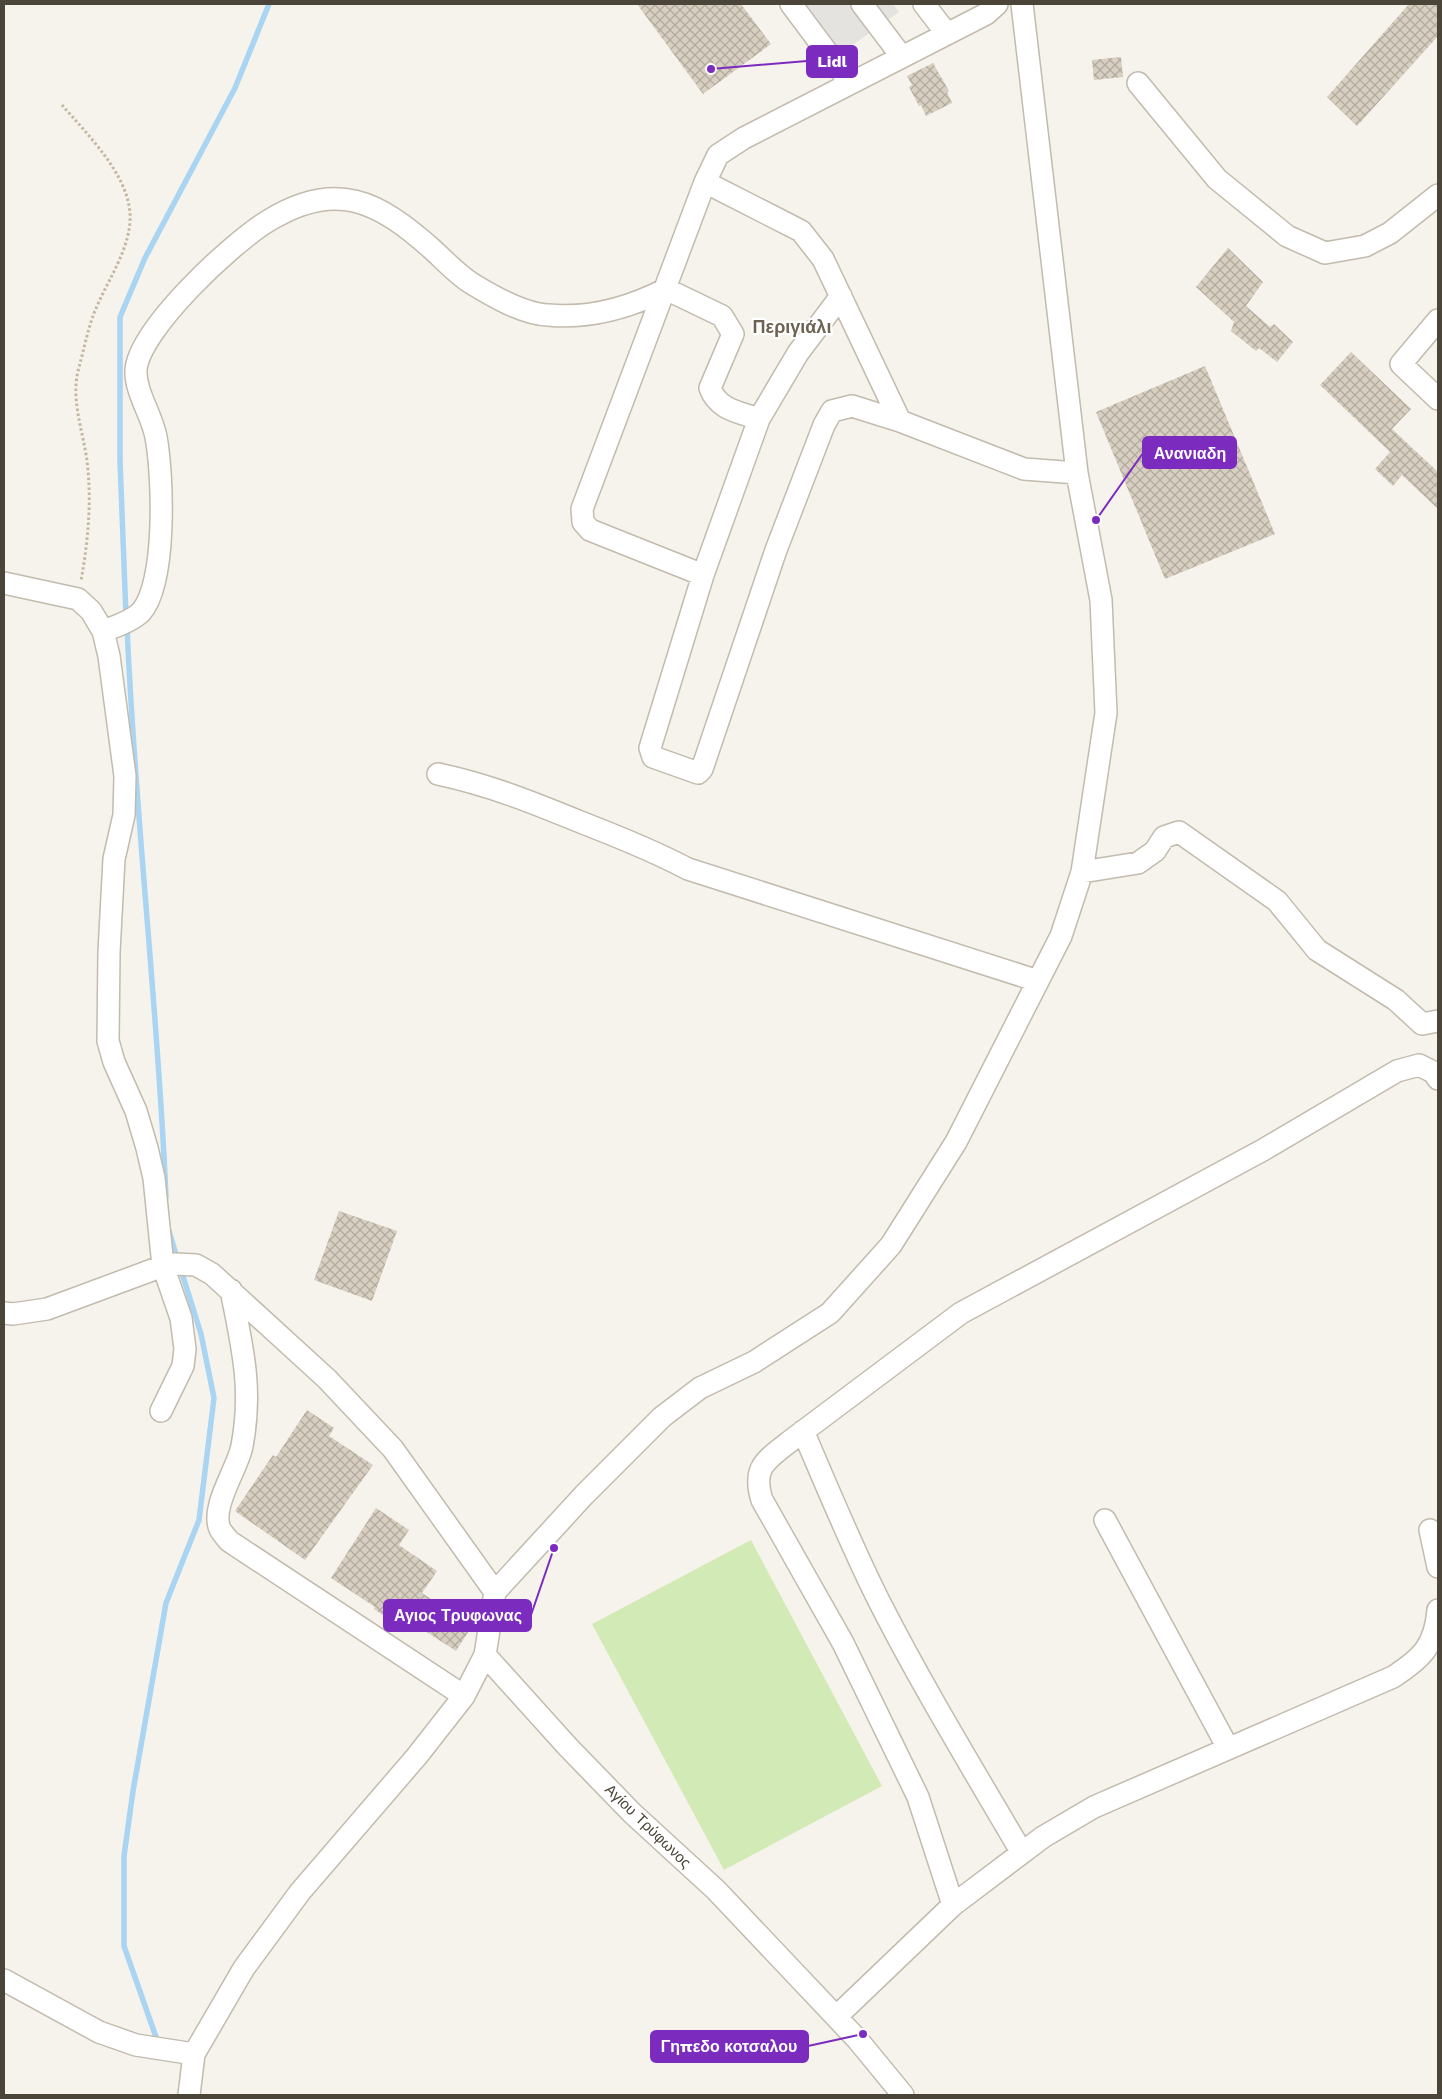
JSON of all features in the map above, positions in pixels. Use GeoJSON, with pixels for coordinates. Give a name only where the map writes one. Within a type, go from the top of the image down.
{"type":"FeatureCollection","features":[{"type":"Feature","properties":{"kind":"street"},"geometry":{"type":"LineString","coordinates":[[792,4],[850,83]]}},
{"type":"Feature","properties":{"kind":"street"},"geometry":{"type":"LineString","coordinates":[[862,4],[902,56]]}},
{"type":"Feature","properties":{"kind":"street"},"geometry":{"type":"LineString","coordinates":[[924,4],[947,34]]}},
{"type":"Feature","properties":{"kind":"street"},"geometry":{"type":"LineString","coordinates":[[703,575],[590,530],[583,522],[582,510],[705,182],[718,155],[744,138],[986,14],[997,4]]}},
{"type":"Feature","properties":{"kind":"street"},"geometry":{"type":"LineString","coordinates":[[189,2095],[194,2054],[244,1968],[300,1892],[417,1756],[464,1696],[484,1655],[495,1592],[584,1495],[662,1417],[700,1388],[754,1362],[830,1313],[891,1245],[956,1142],[1061,936],[1082,872],[1106,713],[1102,600],[1077,473],[1022,4]]}},
{"type":"Feature","properties":{"kind":"street"},"geometry":{"type":"LineString","coordinates":[[1138,83],[1217,179],[1286,236],[1325,253],[1365,246],[1390,233],[1438,195]]}},
{"type":"Feature","properties":{"kind":"street"},"geometry":{"type":"LineString","coordinates":[[705,182],[801,231],[823,259],[900,421]]}},
{"type":"Feature","properties":{"kind":"street"},"geometry":{"type":"LineString","coordinates":[[110,629],[140,614],[147,603],[155,580],[160,536],[160,473],[156,435],[139,386],[136,369],[144,347],[156,328],[207,270],[232,247],[269,220],[319,200],[350,198],[376,207],[410,230],[469,282],[515,306],[546,316],[574,315],[622,308],[666,289],[722,316],[733,334],[710,388],[719,404],[759,420]]}},
{"type":"Feature","properties":{"kind":"street"},"geometry":{"type":"LineString","coordinates":[[841,296],[798,353],[759,420],[703,575],[650,748],[654,758],[698,773],[702,769],[776,550],[824,425],[832,411],[852,406],[900,421],[1024,469],[1077,473]]}},
{"type":"Feature","properties":{"kind":"street"},"geometry":{"type":"LineString","coordinates":[[1438,320],[1400,364],[1438,399]]}},
{"type":"Feature","properties":{"kind":"street"},"geometry":{"type":"LineString","coordinates":[[4,583],[78,599],[110,629],[109,656],[125,776],[124,815],[114,859],[109,952],[108,1041],[114,1062],[136,1111],[147,1148],[185,1349],[184,1366],[161,1411]]}},
{"type":"Feature","properties":{"kind":"street"},"geometry":{"type":"LineString","coordinates":[[438,774],[480,783],[524,799],[662,854],[688,869],[1038,981]]}},
{"type":"Feature","properties":{"kind":"street"},"geometry":{"type":"LineString","coordinates":[[1082,872],[1138,862],[1155,852],[1164,837],[1179,832],[1277,902],[1317,950],[1396,1000],[1422,1024],[1438,1022]]}},
{"type":"Feature","properties":{"kind":"street"},"geometry":{"type":"LineString","coordinates":[[952,1905],[918,1797],[843,1643],[762,1500],[757,1484],[760,1469],[770,1457],[803,1431],[961,1313],[1263,1150],[1397,1071],[1419,1065],[1433,1072],[1438,1080]]}},
{"type":"Feature","properties":{"kind":"street"},"geometry":{"type":"LineString","coordinates":[[4,1313],[13,1314],[47,1309],[169,1265],[196,1265],[212,1274],[327,1379],[393,1449],[495,1592]]}},
{"type":"Feature","properties":{"kind":"street"},"geometry":{"type":"LineString","coordinates":[[230,1290],[247,1375],[247,1402],[242,1447],[217,1513],[220,1529],[229,1541],[464,1696]]}},
{"type":"Feature","properties":{"kind":"street"},"geometry":{"type":"LineString","coordinates":[[803,1431],[839,1515],[881,1605],[959,1747],[1022,1852]]}},
{"type":"Feature","properties":{"kind":"street"},"geometry":{"type":"LineString","coordinates":[[1105,1520],[1228,1748]]}},
{"type":"Feature","properties":{"kind":"street"},"geometry":{"type":"LineString","coordinates":[[1430,1530],[1438,1567]]}},
{"type":"Feature","properties":{"kind":"street"},"geometry":{"type":"LineString","coordinates":[[836,2017],[952,1905],[1043,1837],[1094,1807],[1393,1677],[1418,1661],[1436,1632],[1438,1610]]}},
{"type":"Feature","properties":{"kind":"street","name":"Αγίου Τρύφωνος"},"geometry":{"type":"LineString","coordinates":[[484,1655],[568,1747],[632,1813],[716,1890],[836,2017],[903,2095]]}},
{"type":"Feature","properties":{"kind":"street"},"geometry":{"type":"LineString","coordinates":[[4,1980],[99,2032],[136,2045],[194,2054]]}},
{"type":"Feature","properties":{"kind":"path"},"geometry":{"type":"LineString","coordinates":[[62,105],[103,154],[125,190],[130,213],[128,235],[93,316],[78,373],[78,422],[87,459],[91,509],[78,599]]}},
{"type":"Feature","properties":{"kind":"green space"},"geometry":{"type":"Polygon","coordinates":[[[751,1540],[882,1786],[724,1870],[592,1624],[751,1540]]]}},
{"type":"Feature","properties":{"kind":"shaded area"},"geometry":{"type":"Polygon","coordinates":[[[791,4],[893,4],[899,12],[831,60],[791,4]]]}},
{"type":"Feature","properties":{"kind":"building"},"geometry":{"type":"Polygon","coordinates":[[[637,4],[741,4],[771,44],[703,94],[637,4]]]}},
{"type":"Feature","properties":{"kind":"building"},"geometry":{"type":"Polygon","coordinates":[[[1409,4],[1438,4],[1438,36],[1357,126],[1327,97],[1409,4]]]}},
{"type":"Feature","properties":{"kind":"building"},"geometry":{"type":"Polygon","coordinates":[[[1121,57],[1123,77],[1094,80],[1092,60],[1121,57]]]}},
{"type":"Feature","properties":{"kind":"building"},"geometry":{"type":"Polygon","coordinates":[[[933,63],[949,91],[947,92],[952,103],[926,116],[909,87],[912,85],[907,76],[933,63]]]}},
{"type":"Feature","properties":{"kind":"building"},"geometry":{"type":"Polygon","coordinates":[[[1228,248],[1263,282],[1246,306],[1270,327],[1274,324],[1293,342],[1277,362],[1259,348],[1256,351],[1231,331],[1234,322],[1196,287],[1228,248]]]}},
{"type":"Feature","properties":{"kind":"building"},"geometry":{"type":"Polygon","coordinates":[[[1351,352],[1411,409],[1392,429],[1438,472],[1438,509],[1402,475],[1393,486],[1375,469],[1390,452],[1320,385],[1351,352]]]}},
{"type":"Feature","properties":{"kind":"building"},"geometry":{"type":"Polygon","coordinates":[[[1205,366],[1275,534],[1165,579],[1096,412],[1205,366]]]}},
{"type":"Feature","properties":{"kind":"building"},"geometry":{"type":"Polygon","coordinates":[[[339,1211],[397,1231],[372,1301],[314,1280],[339,1211]]]}},
{"type":"Feature","properties":{"kind":"building"},"geometry":{"type":"Polygon","coordinates":[[[307,1410],[334,1428],[329,1436],[373,1465],[305,1560],[235,1511],[273,1455],[276,1457],[307,1410]]]}},
{"type":"Feature","properties":{"kind":"building"},"geometry":{"type":"Polygon","coordinates":[[[376,1508],[409,1530],[399,1545],[437,1571],[422,1593],[472,1626],[456,1651],[405,1618],[399,1626],[374,1609],[375,1607],[331,1578],[376,1508]]]}},
{"type":"Feature","properties":{"kind":"waterway"},"geometry":{"type":"LineString","coordinates":[[126,616],[120,461],[120,317],[145,258],[235,88],[269,4]]}},
{"type":"Feature","properties":{"kind":"waterway"},"geometry":{"type":"LineString","coordinates":[[127,626],[135,769],[158,1054],[166,1197]]}},
{"type":"Feature","properties":{"kind":"waterway"},"geometry":{"type":"LineString","coordinates":[[169,1231],[178,1261]]}},
{"type":"Feature","properties":{"kind":"waterway"},"geometry":{"type":"LineString","coordinates":[[156,2037],[124,1946],[124,1856],[133,1791],[166,1603],[199,1520],[214,1398],[201,1334],[181,1270]]}},
{"type":"Feature","properties":{"kind":"place","name":"Lidl"},"geometry":{"type":"Point","coordinates":[711,69]}},
{"type":"Feature","properties":{"kind":"place","name":"Ανανιαδη"},"geometry":{"type":"Point","coordinates":[1096,520]}},
{"type":"Feature","properties":{"kind":"place","name":"Αγιος Τρυφωνας"},"geometry":{"type":"Point","coordinates":[554,1548]}},
{"type":"Feature","properties":{"kind":"place","name":"Γηπεδο κοτσαλου"},"geometry":{"type":"Point","coordinates":[863,2034]}},
{"type":"Feature","properties":{"kind":"district","name":"Περιγιάλι"},"geometry":{"type":"Point","coordinates":[792,327]}}]}
